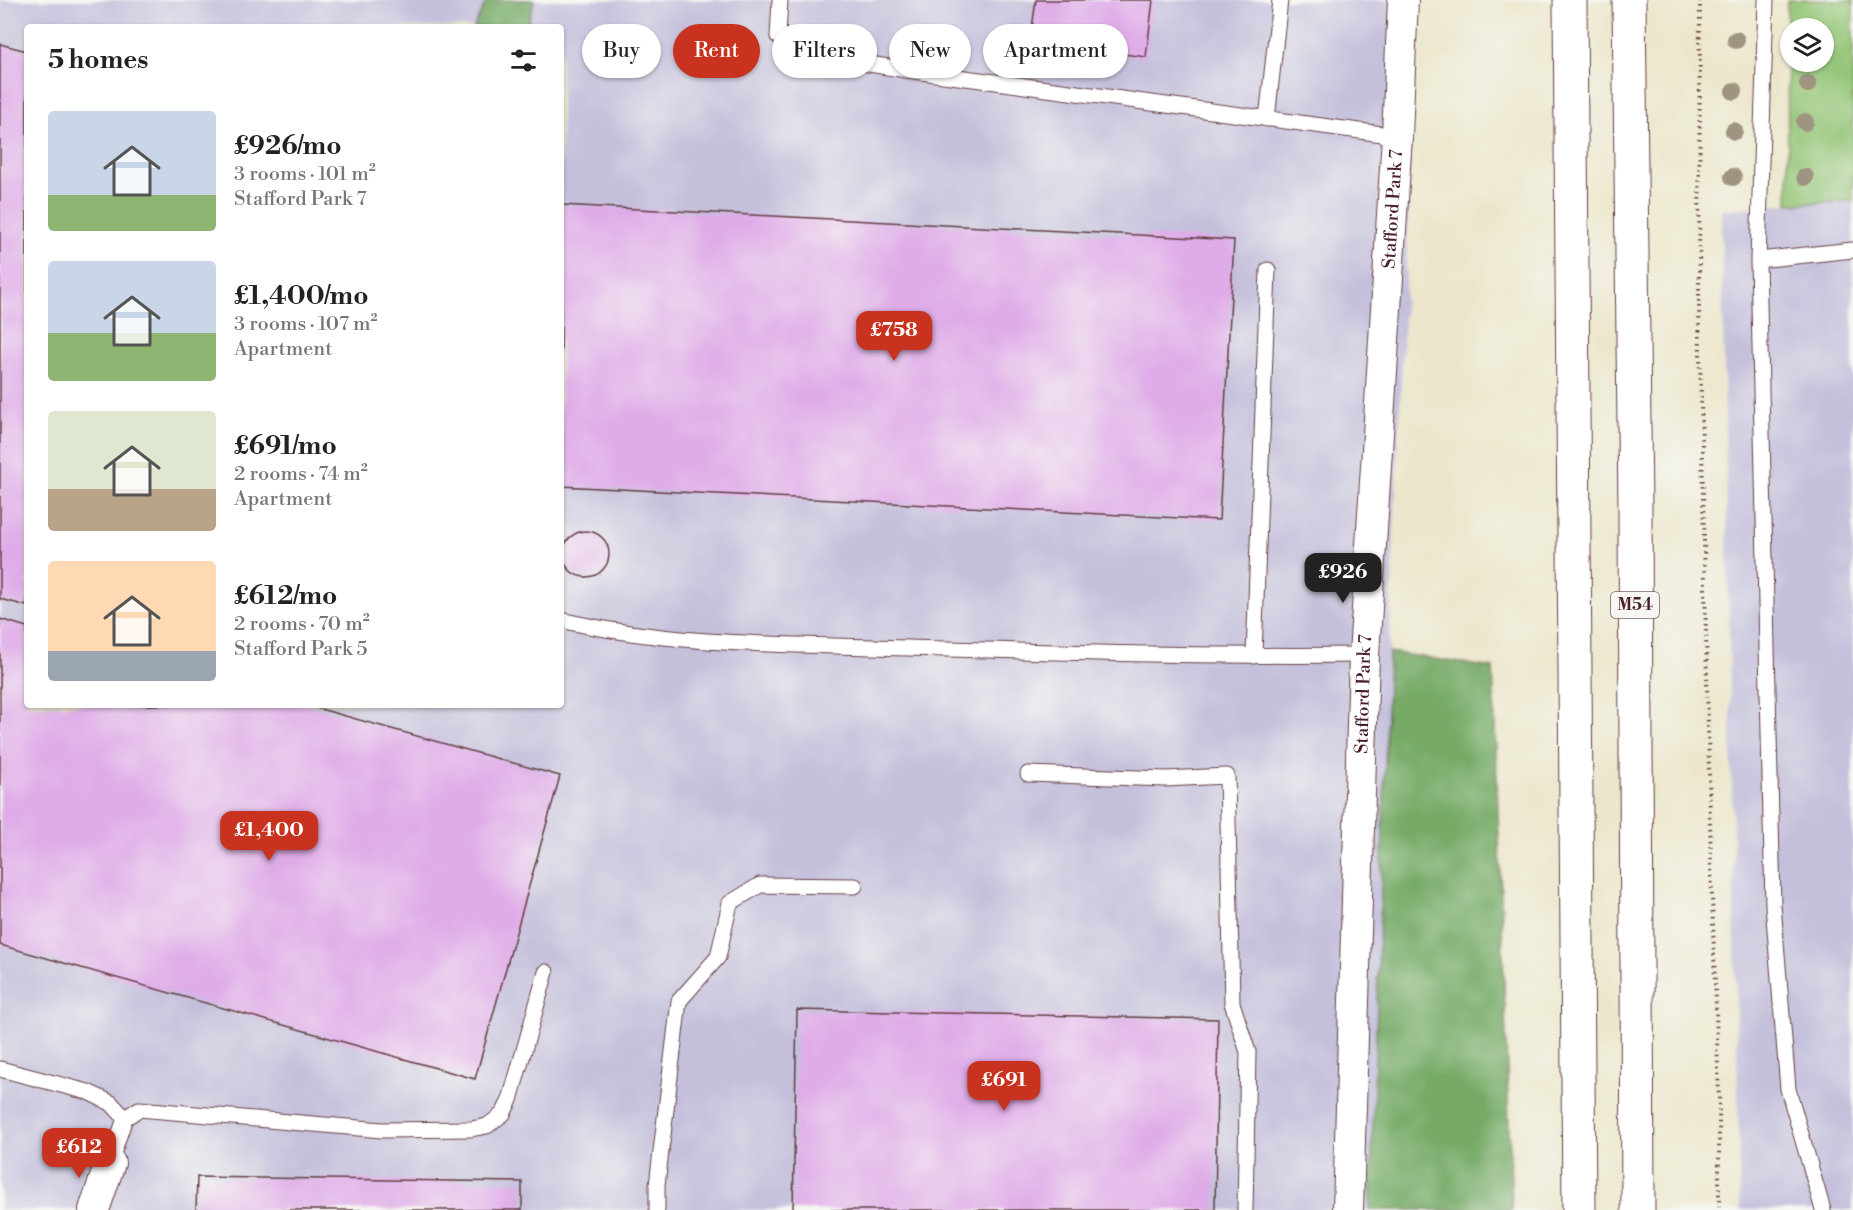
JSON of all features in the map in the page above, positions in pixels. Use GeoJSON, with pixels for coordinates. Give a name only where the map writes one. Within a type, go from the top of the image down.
{"type":"FeatureCollection","features":[{"type":"Feature","properties":{"kind":"highway"},"geometry":{"type":"LineString","coordinates":[[1570,0],[1580,1210]]}},
{"type":"Feature","properties":{"kind":"highway","name":"M54"},"geometry":{"type":"LineString","coordinates":[[1629,0],[1635,521],[1638,1210]]}},
{"type":"Feature","properties":{"kind":"street","name":"Stafford Park 7"},"geometry":{"type":"LineString","coordinates":[[1348,1210],[1364,655],[1397,136],[1403,0]]}},
{"type":"Feature","properties":{"kind":"street"},"geometry":{"type":"LineString","coordinates":[[94,1210],[110,1163]]}},
{"type":"Feature","properties":{"kind":"lane"},"geometry":{"type":"LineString","coordinates":[[780,0],[778,36],[815,55],[906,70],[1397,136]]}},
{"type":"Feature","properties":{"kind":"lane"},"geometry":{"type":"LineString","coordinates":[[1267,119],[1281,0]]}},
{"type":"Feature","properties":{"kind":"lane"},"geometry":{"type":"LineString","coordinates":[[1766,0],[1758,260],[1773,905],[1788,1089],[1823,1210]]}},
{"type":"Feature","properties":{"kind":"lane"},"geometry":{"type":"LineString","coordinates":[[1758,260],[1853,250]]}},
{"type":"Feature","properties":{"kind":"lane"},"geometry":{"type":"LineString","coordinates":[[1254,656],[1268,270]]}},
{"type":"Feature","properties":{"kind":"lane"},"geometry":{"type":"LineString","coordinates":[[564,621],[630,633],[747,643],[1254,656],[1364,655]]}},
{"type":"Feature","properties":{"kind":"lane"},"geometry":{"type":"LineString","coordinates":[[1028,774],[1165,779],[1227,776],[1232,1003],[1248,1052],[1245,1210]]}},
{"type":"Feature","properties":{"kind":"lane"},"geometry":{"type":"LineString","coordinates":[[657,1210],[657,1185],[679,1001],[718,957],[730,903],[759,885],[855,886]]}},
{"type":"Feature","properties":{"kind":"lane"},"geometry":{"type":"LineString","coordinates":[[110,1163],[125,1118],[139,1108],[382,1130],[471,1129],[487,1126],[503,1114],[510,1100],[546,972]]}},
{"type":"Feature","properties":{"kind":"lane"},"geometry":{"type":"LineString","coordinates":[[0,1069],[88,1092],[111,1102],[125,1118]]}},
{"type":"Feature","properties":{"kind":"path"},"geometry":{"type":"LineString","coordinates":[[1700,0],[1699,307],[1711,867],[1719,1098],[1719,1210]]}},
{"type":"Feature","properties":{"kind":"shaded area"},"geometry":{"type":"Polygon","coordinates":[[[0,0],[1418,0],[1389,652],[1370,1210],[0,1210],[0,0]]]}},
{"type":"Feature","properties":{"kind":"shaded area"},"geometry":{"type":"Polygon","coordinates":[[[1853,201],[1853,1210],[1740,1210],[1721,210],[1853,201]]]}},
{"type":"Feature","properties":{"kind":"green space"},"geometry":{"type":"Polygon","coordinates":[[[487,0],[534,0],[528,24],[475,24],[487,0]]]}},
{"type":"Feature","properties":{"kind":"green space"},"geometry":{"type":"Polygon","coordinates":[[[1787,0],[1853,0],[1853,201],[1788,204],[1787,72],[1834,72],[1834,18],[1787,18],[1787,0]]]}},
{"type":"Feature","properties":{"kind":"green space"},"geometry":{"type":"Polygon","coordinates":[[[1389,652],[1493,668],[1512,1210],[1370,1210],[1389,652]]]}},
{"type":"Feature","properties":{"kind":"building"},"geometry":{"type":"Polygon","coordinates":[[[1036,0],[1153,0],[1146,57],[1128,55],[1128,24],[1033,24],[1036,0]]]}},
{"type":"Feature","properties":{"kind":"building"},"geometry":{"type":"Polygon","coordinates":[[[0,44],[24,50],[24,605],[0,599],[0,44]]]}},
{"type":"Feature","properties":{"kind":"building"},"geometry":{"type":"Polygon","coordinates":[[[564,205],[1234,240],[1219,520],[564,486],[564,205]]]}},
{"type":"Feature","properties":{"kind":"building"},"geometry":{"type":"Polygon","coordinates":[[[586,531],[595,533],[607,545],[609,554],[607,563],[595,575],[586,577],[577,575],[565,563],[565,545],[577,533],[586,531]]]}},
{"type":"Feature","properties":{"kind":"building"},"geometry":{"type":"Polygon","coordinates":[[[0,619],[24,626],[24,708],[317,708],[560,776],[475,1079],[0,945],[0,619]]]}},
{"type":"Feature","properties":{"kind":"building"},"geometry":{"type":"Polygon","coordinates":[[[797,1010],[1218,1019],[1215,1210],[793,1210],[797,1010]]]}},
{"type":"Feature","properties":{"kind":"building"},"geometry":{"type":"Polygon","coordinates":[[[197,1177],[522,1182],[522,1210],[196,1210],[197,1177]]]}}]}
